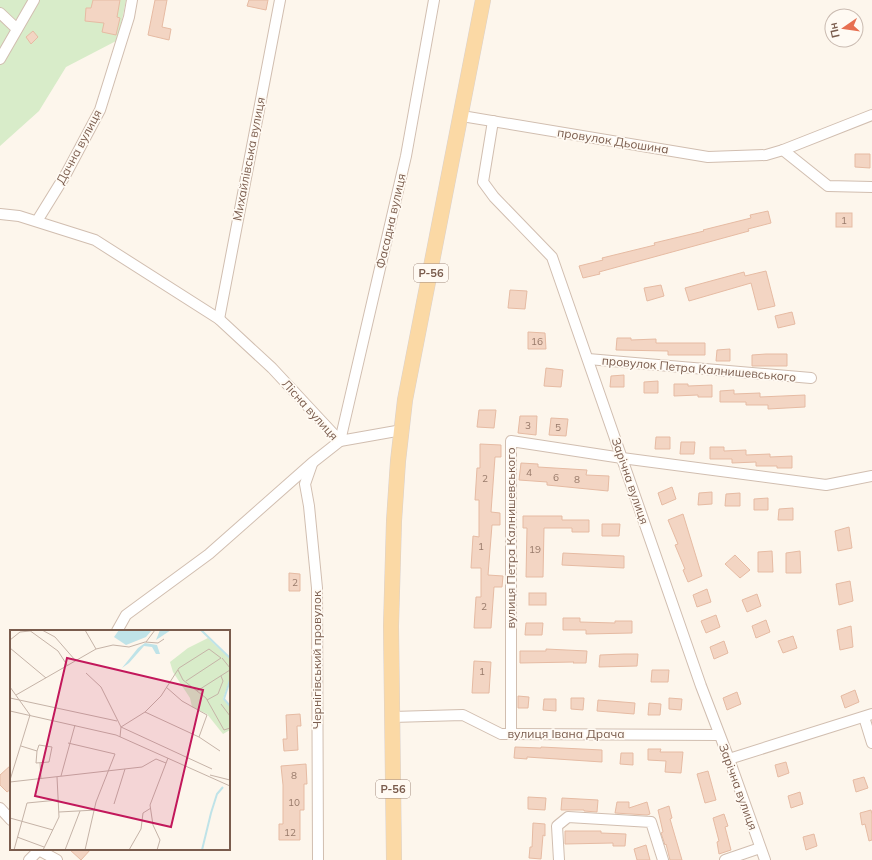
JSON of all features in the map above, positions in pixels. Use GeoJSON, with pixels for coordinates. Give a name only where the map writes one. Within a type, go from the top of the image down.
{"type":"FeatureCollection","features":[{"type":"Feature","properties":{"kind":"main road","name":"Р-56"},"geometry":{"type":"LineString","coordinates":[[394,860],[391,626],[394,522],[398,461],[405,400],[484,0]]}},
{"type":"Feature","properties":{"kind":"street"},"geometry":{"type":"LineString","coordinates":[[0,59],[34,0]]}},
{"type":"Feature","properties":{"kind":"street","name":"Дачна вулиця"},"geometry":{"type":"LineString","coordinates":[[37,221],[66,174],[100,110],[129,17],[132,0]]}},
{"type":"Feature","properties":{"kind":"street","name":"Михайлівська вулиця"},"geometry":{"type":"LineString","coordinates":[[219,318],[280,0]]}},
{"type":"Feature","properties":{"kind":"street","name":"Фасадна вулиця"},"geometry":{"type":"LineString","coordinates":[[340,441],[406,156],[434,0]]}},
{"type":"Feature","properties":{"kind":"street"},"geometry":{"type":"LineString","coordinates":[[0,13],[17,29]]}},
{"type":"Feature","properties":{"kind":"street","name":"провулок Дьошина"},"geometry":{"type":"LineString","coordinates":[[462,116],[708,157],[766,155],[783,150],[872,115]]}},
{"type":"Feature","properties":{"kind":"street","name":"Зарічна вулиця"},"geometry":{"type":"LineString","coordinates":[[494,121],[482,182],[494,197],[552,257],[700,686],[729,759],[765,860]]}},
{"type":"Feature","properties":{"kind":"street"},"geometry":{"type":"LineString","coordinates":[[783,150],[828,186],[872,187]]}},
{"type":"Feature","properties":{"kind":"street","name":"Лісна вулиця"},"geometry":{"type":"LineString","coordinates":[[0,214],[19,216],[95,240],[219,318],[272,368],[340,441],[312,462],[209,554],[126,615],[118,630]]}},
{"type":"Feature","properties":{"kind":"street","name":"провулок Петра Калнишевського"},"geometry":{"type":"LineString","coordinates":[[588,359],[811,378]]}},
{"type":"Feature","properties":{"kind":"street"},"geometry":{"type":"LineString","coordinates":[[340,441],[402,430]]}},
{"type":"Feature","properties":{"kind":"street","name":"вулиця Петра Калнишевського"},"geometry":{"type":"LineString","coordinates":[[511,734],[511,441],[622,458],[826,485],[872,476]]}},
{"type":"Feature","properties":{"kind":"street","name":"Чернігівський провулок"},"geometry":{"type":"LineString","coordinates":[[312,462],[305,484],[309,506],[317,588],[318,860]]}},
{"type":"Feature","properties":{"kind":"street","name":"вулиця Івана Драча"},"geometry":{"type":"LineString","coordinates":[[392,717],[463,715],[501,734],[719,735]]}},
{"type":"Feature","properties":{"kind":"street"},"geometry":{"type":"LineString","coordinates":[[729,759],[868,716],[872,743]]}},
{"type":"Feature","properties":{"kind":"street"},"geometry":{"type":"LineString","coordinates":[[1,810],[10,819]]}},
{"type":"Feature","properties":{"kind":"street"},"geometry":{"type":"LineString","coordinates":[[559,860],[557,826],[568,818],[651,822],[663,860]]}},
{"type":"Feature","properties":{"kind":"street"},"geometry":{"type":"LineString","coordinates":[[725,860],[760,848]]}},
{"type":"Feature","properties":{"kind":"street"},"geometry":{"type":"LineString","coordinates":[[29,860],[37,850],[57,860]]}},
{"type":"Feature","properties":{"kind":"green space"},"geometry":{"type":"Polygon","coordinates":[[[0,0],[126,0],[118,40],[66,67],[39,111],[0,146],[0,0]]]}},
{"type":"Feature","properties":{"kind":"building"},"geometry":{"type":"Polygon","coordinates":[[[93,0],[120,0],[117,17],[120,18],[116,35],[102,32],[104,23],[85,21],[86,8],[91,8],[93,0]]]}},
{"type":"Feature","properties":{"kind":"building"},"geometry":{"type":"Polygon","coordinates":[[[155,0],[167,0],[162,27],[171,29],[169,40],[148,35],[155,0]]]}},
{"type":"Feature","properties":{"kind":"building"},"geometry":{"type":"Polygon","coordinates":[[[249,0],[268,0],[266,10],[247,6],[249,0]]]}},
{"type":"Feature","properties":{"kind":"building"},"geometry":{"type":"Polygon","coordinates":[[[33,31],[38,37],[31,44],[26,37],[33,31]]]}},
{"type":"Feature","properties":{"kind":"building"},"geometry":{"type":"Polygon","coordinates":[[[855,154],[870,154],[870,168],[855,167],[855,154]]]}},
{"type":"Feature","properties":{"kind":"building"},"geometry":{"type":"Polygon","coordinates":[[[768,211],[771,223],[748,229],[749,231],[599,272],[600,274],[583,278],[579,266],[603,260],[602,258],[655,245],[654,243],[751,218],[750,215],[768,211]]]}},
{"type":"Feature","properties":{"kind":"building"},"geometry":{"type":"Polygon","coordinates":[[[836,213],[852,213],[852,227],[836,227],[836,213]]]}},
{"type":"Feature","properties":{"kind":"building"},"geometry":{"type":"Polygon","coordinates":[[[766,271],[775,306],[758,310],[751,283],[689,301],[685,288],[744,272],[745,276],[766,271]]]}},
{"type":"Feature","properties":{"kind":"building"},"geometry":{"type":"Polygon","coordinates":[[[661,285],[664,296],[647,301],[644,288],[661,285]]]}},
{"type":"Feature","properties":{"kind":"building"},"geometry":{"type":"Polygon","coordinates":[[[510,290],[527,291],[525,309],[508,308],[510,290]]]}},
{"type":"Feature","properties":{"kind":"building"},"geometry":{"type":"Polygon","coordinates":[[[792,312],[795,324],[778,328],[775,316],[792,312]]]}},
{"type":"Feature","properties":{"kind":"building"},"geometry":{"type":"Polygon","coordinates":[[[528,332],[545,333],[546,349],[528,349],[528,332]]]}},
{"type":"Feature","properties":{"kind":"building"},"geometry":{"type":"Polygon","coordinates":[[[617,338],[631,338],[631,340],[656,339],[656,343],[705,343],[705,355],[668,355],[668,351],[616,350],[617,338]]]}},
{"type":"Feature","properties":{"kind":"building"},"geometry":{"type":"Polygon","coordinates":[[[730,349],[730,361],[716,361],[717,350],[730,349]]]}},
{"type":"Feature","properties":{"kind":"building"},"geometry":{"type":"Polygon","coordinates":[[[787,354],[787,366],[752,366],[752,355],[787,354]]]}},
{"type":"Feature","properties":{"kind":"building"},"geometry":{"type":"Polygon","coordinates":[[[546,368],[563,370],[561,387],[544,386],[546,368]]]}},
{"type":"Feature","properties":{"kind":"building"},"geometry":{"type":"Polygon","coordinates":[[[624,375],[624,387],[610,387],[611,376],[624,375]]]}},
{"type":"Feature","properties":{"kind":"building"},"geometry":{"type":"Polygon","coordinates":[[[658,381],[658,393],[644,393],[644,382],[658,381]]]}},
{"type":"Feature","properties":{"kind":"building"},"geometry":{"type":"Polygon","coordinates":[[[674,384],[688,384],[688,386],[712,385],[712,397],[698,397],[698,395],[674,396],[674,384]]]}},
{"type":"Feature","properties":{"kind":"building"},"geometry":{"type":"Polygon","coordinates":[[[734,390],[734,394],[760,393],[760,397],[805,395],[805,407],[768,409],[768,405],[746,405],[746,402],[720,402],[720,391],[734,390]]]}},
{"type":"Feature","properties":{"kind":"building"},"geometry":{"type":"Polygon","coordinates":[[[479,410],[496,410],[494,428],[477,427],[479,410]]]}},
{"type":"Feature","properties":{"kind":"building"},"geometry":{"type":"Polygon","coordinates":[[[520,416],[537,416],[536,435],[518,433],[520,416]]]}},
{"type":"Feature","properties":{"kind":"building"},"geometry":{"type":"Polygon","coordinates":[[[551,418],[568,419],[566,436],[549,435],[551,418]]]}},
{"type":"Feature","properties":{"kind":"building"},"geometry":{"type":"Polygon","coordinates":[[[656,437],[670,437],[670,449],[655,449],[656,437]]]}},
{"type":"Feature","properties":{"kind":"building"},"geometry":{"type":"Polygon","coordinates":[[[681,442],[695,442],[694,454],[680,454],[681,442]]]}},
{"type":"Feature","properties":{"kind":"building"},"geometry":{"type":"Polygon","coordinates":[[[480,444],[501,445],[501,457],[495,457],[491,512],[500,513],[500,525],[492,525],[488,575],[503,576],[502,587],[494,587],[491,628],[474,628],[476,597],[481,597],[481,568],[471,568],[473,536],[479,537],[479,500],[475,500],[477,468],[480,468],[480,444]]]}},
{"type":"Feature","properties":{"kind":"building"},"geometry":{"type":"Polygon","coordinates":[[[710,447],[724,447],[724,451],[746,450],[746,455],[770,454],[770,457],[792,456],[792,468],[756,466],[756,462],[732,463],[732,459],[710,459],[710,447]]]}},
{"type":"Feature","properties":{"kind":"building"},"geometry":{"type":"Polygon","coordinates":[[[521,463],[538,464],[538,467],[587,470],[586,475],[609,476],[608,491],[547,485],[547,482],[519,480],[521,463]]]}},
{"type":"Feature","properties":{"kind":"building"},"geometry":{"type":"Polygon","coordinates":[[[672,487],[676,499],[662,505],[658,493],[672,487]]]}},
{"type":"Feature","properties":{"kind":"building"},"geometry":{"type":"Polygon","coordinates":[[[712,492],[712,504],[698,505],[699,493],[712,492]]]}},
{"type":"Feature","properties":{"kind":"building"},"geometry":{"type":"Polygon","coordinates":[[[740,493],[740,506],[725,506],[726,494],[740,493]]]}},
{"type":"Feature","properties":{"kind":"building"},"geometry":{"type":"Polygon","coordinates":[[[768,498],[768,510],[754,510],[754,499],[768,498]]]}},
{"type":"Feature","properties":{"kind":"building"},"geometry":{"type":"Polygon","coordinates":[[[793,508],[793,520],[778,520],[779,509],[793,508]]]}},
{"type":"Feature","properties":{"kind":"building"},"geometry":{"type":"Polygon","coordinates":[[[683,514],[702,576],[688,582],[683,570],[685,569],[675,545],[678,544],[668,520],[683,514]]]}},
{"type":"Feature","properties":{"kind":"building"},"geometry":{"type":"Polygon","coordinates":[[[523,516],[562,516],[562,520],[589,520],[589,532],[572,532],[572,528],[544,528],[543,577],[526,577],[527,528],[523,528],[523,516]]]}},
{"type":"Feature","properties":{"kind":"building"},"geometry":{"type":"Polygon","coordinates":[[[602,524],[620,524],[619,536],[602,536],[602,524]]]}},
{"type":"Feature","properties":{"kind":"building"},"geometry":{"type":"Polygon","coordinates":[[[849,527],[852,548],[838,551],[835,531],[849,527]]]}},
{"type":"Feature","properties":{"kind":"building"},"geometry":{"type":"Polygon","coordinates":[[[772,551],[773,572],[758,572],[758,552],[772,551]]]}},
{"type":"Feature","properties":{"kind":"building"},"geometry":{"type":"Polygon","coordinates":[[[800,551],[801,573],[786,573],[786,553],[800,551]]]}},
{"type":"Feature","properties":{"kind":"building"},"geometry":{"type":"Polygon","coordinates":[[[563,553],[624,556],[624,568],[562,565],[563,553]]]}},
{"type":"Feature","properties":{"kind":"building"},"geometry":{"type":"Polygon","coordinates":[[[735,555],[750,570],[740,578],[725,564],[735,555]]]}},
{"type":"Feature","properties":{"kind":"building"},"geometry":{"type":"Polygon","coordinates":[[[289,573],[300,574],[300,591],[289,591],[289,573]]]}},
{"type":"Feature","properties":{"kind":"building"},"geometry":{"type":"Polygon","coordinates":[[[850,581],[853,601],[839,605],[836,584],[850,581]]]}},
{"type":"Feature","properties":{"kind":"building"},"geometry":{"type":"Polygon","coordinates":[[[707,589],[711,602],[697,607],[693,595],[707,589]]]}},
{"type":"Feature","properties":{"kind":"building"},"geometry":{"type":"Polygon","coordinates":[[[529,593],[546,593],[546,605],[529,605],[529,593]]]}},
{"type":"Feature","properties":{"kind":"building"},"geometry":{"type":"Polygon","coordinates":[[[757,594],[761,606],[747,612],[742,600],[757,594]]]}},
{"type":"Feature","properties":{"kind":"building"},"geometry":{"type":"Polygon","coordinates":[[[716,615],[720,627],[706,633],[701,621],[716,615]]]}},
{"type":"Feature","properties":{"kind":"building"},"geometry":{"type":"Polygon","coordinates":[[[563,618],[580,618],[580,622],[615,623],[615,621],[632,621],[632,633],[586,634],[586,630],[563,630],[563,618]]]}},
{"type":"Feature","properties":{"kind":"building"},"geometry":{"type":"Polygon","coordinates":[[[766,620],[770,632],[756,638],[752,626],[766,620]]]}},
{"type":"Feature","properties":{"kind":"building"},"geometry":{"type":"Polygon","coordinates":[[[526,623],[543,623],[542,635],[525,635],[526,623]]]}},
{"type":"Feature","properties":{"kind":"building"},"geometry":{"type":"Polygon","coordinates":[[[851,626],[853,647],[840,650],[837,630],[851,626]]]}},
{"type":"Feature","properties":{"kind":"building"},"geometry":{"type":"Polygon","coordinates":[[[793,636],[797,648],[783,653],[778,641],[793,636]]]}},
{"type":"Feature","properties":{"kind":"building"},"geometry":{"type":"Polygon","coordinates":[[[724,641],[728,653],[714,659],[710,647],[724,641]]]}},
{"type":"Feature","properties":{"kind":"building"},"geometry":{"type":"Polygon","coordinates":[[[546,649],[587,651],[586,663],[520,663],[520,651],[546,651],[546,649]]]}},
{"type":"Feature","properties":{"kind":"building"},"geometry":{"type":"Polygon","coordinates":[[[638,654],[637,666],[599,667],[600,655],[638,654]]]}},
{"type":"Feature","properties":{"kind":"building"},"geometry":{"type":"Polygon","coordinates":[[[474,661],[491,662],[489,693],[472,693],[474,661]]]}},
{"type":"Feature","properties":{"kind":"building"},"geometry":{"type":"Polygon","coordinates":[[[652,670],[669,670],[668,682],[651,682],[652,670]]]}},
{"type":"Feature","properties":{"kind":"building"},"geometry":{"type":"Polygon","coordinates":[[[855,690],[859,702],[845,708],[841,696],[855,690]]]}},
{"type":"Feature","properties":{"kind":"building"},"geometry":{"type":"Polygon","coordinates":[[[737,692],[741,704],[727,710],[723,698],[737,692]]]}},
{"type":"Feature","properties":{"kind":"building"},"geometry":{"type":"Polygon","coordinates":[[[518,696],[529,697],[528,708],[518,708],[518,696]]]}},
{"type":"Feature","properties":{"kind":"building"},"geometry":{"type":"Polygon","coordinates":[[[571,698],[584,698],[583,710],[571,709],[571,698]]]}},
{"type":"Feature","properties":{"kind":"building"},"geometry":{"type":"Polygon","coordinates":[[[669,698],[682,699],[681,710],[669,709],[669,698]]]}},
{"type":"Feature","properties":{"kind":"building"},"geometry":{"type":"Polygon","coordinates":[[[544,699],[556,699],[556,711],[543,710],[544,699]]]}},
{"type":"Feature","properties":{"kind":"building"},"geometry":{"type":"Polygon","coordinates":[[[598,700],[635,703],[634,714],[597,711],[598,700]]]}},
{"type":"Feature","properties":{"kind":"building"},"geometry":{"type":"Polygon","coordinates":[[[649,703],[661,704],[660,715],[648,715],[649,703]]]}},
{"type":"Feature","properties":{"kind":"building"},"geometry":{"type":"Polygon","coordinates":[[[300,714],[301,726],[297,726],[298,750],[284,751],[283,739],[287,739],[286,715],[300,714]]]}},
{"type":"Feature","properties":{"kind":"building"},"geometry":{"type":"Polygon","coordinates":[[[515,747],[602,750],[602,762],[527,757],[527,759],[514,758],[515,747]]]}},
{"type":"Feature","properties":{"kind":"building"},"geometry":{"type":"Polygon","coordinates":[[[648,749],[661,749],[660,752],[683,752],[681,773],[665,772],[666,761],[648,760],[648,749]]]}},
{"type":"Feature","properties":{"kind":"building"},"geometry":{"type":"Polygon","coordinates":[[[621,753],[633,753],[633,765],[620,764],[621,753]]]}},
{"type":"Feature","properties":{"kind":"building"},"geometry":{"type":"Polygon","coordinates":[[[786,762],[789,773],[778,777],[775,765],[786,762]]]}},
{"type":"Feature","properties":{"kind":"building"},"geometry":{"type":"Polygon","coordinates":[[[306,764],[307,784],[304,784],[304,810],[300,810],[300,840],[279,840],[279,824],[283,824],[283,785],[281,766],[306,764]]]}},
{"type":"Feature","properties":{"kind":"building"},"geometry":{"type":"Polygon","coordinates":[[[10,766],[10,790],[7,792],[0,785],[0,775],[10,766]]]}},
{"type":"Feature","properties":{"kind":"building"},"geometry":{"type":"Polygon","coordinates":[[[708,771],[716,800],[705,803],[697,774],[708,771]]]}},
{"type":"Feature","properties":{"kind":"building"},"geometry":{"type":"Polygon","coordinates":[[[864,777],[868,788],[856,792],[853,780],[864,777]]]}},
{"type":"Feature","properties":{"kind":"building"},"geometry":{"type":"Polygon","coordinates":[[[800,792],[803,804],[791,808],[788,796],[800,792]]]}},
{"type":"Feature","properties":{"kind":"building"},"geometry":{"type":"Polygon","coordinates":[[[528,797],[546,798],[545,810],[528,809],[528,797]]]}},
{"type":"Feature","properties":{"kind":"building"},"geometry":{"type":"Polygon","coordinates":[[[562,798],[598,800],[597,812],[584,810],[561,810],[562,798]]]}},
{"type":"Feature","properties":{"kind":"building"},"geometry":{"type":"Polygon","coordinates":[[[617,802],[629,802],[629,808],[647,802],[650,814],[615,813],[617,802]]]}},
{"type":"Feature","properties":{"kind":"building"},"geometry":{"type":"Polygon","coordinates":[[[669,806],[672,818],[670,819],[682,860],[670,860],[666,844],[665,845],[661,833],[663,832],[658,810],[669,806]]]}},
{"type":"Feature","properties":{"kind":"building"},"geometry":{"type":"Polygon","coordinates":[[[871,810],[872,840],[869,841],[865,824],[862,825],[860,813],[871,810]]]}},
{"type":"Feature","properties":{"kind":"building"},"geometry":{"type":"Polygon","coordinates":[[[724,814],[728,826],[725,827],[731,850],[719,854],[717,842],[719,841],[713,818],[724,814]]]}},
{"type":"Feature","properties":{"kind":"building"},"geometry":{"type":"Polygon","coordinates":[[[533,823],[545,824],[545,836],[543,835],[541,859],[529,858],[530,847],[532,847],[533,823]]]}},
{"type":"Feature","properties":{"kind":"building"},"geometry":{"type":"Polygon","coordinates":[[[565,831],[601,831],[601,833],[626,834],[625,846],[613,846],[613,843],[565,844],[565,831]]]}},
{"type":"Feature","properties":{"kind":"building"},"geometry":{"type":"Polygon","coordinates":[[[814,834],[817,846],[806,850],[803,837],[814,834]]]}},
{"type":"Feature","properties":{"kind":"building"},"geometry":{"type":"Polygon","coordinates":[[[646,845],[650,860],[637,860],[634,849],[646,845]]]}},
{"type":"Feature","properties":{"kind":"building"},"geometry":{"type":"Polygon","coordinates":[[[70,850],[90,850],[81,860],[70,850]]]}}]}
